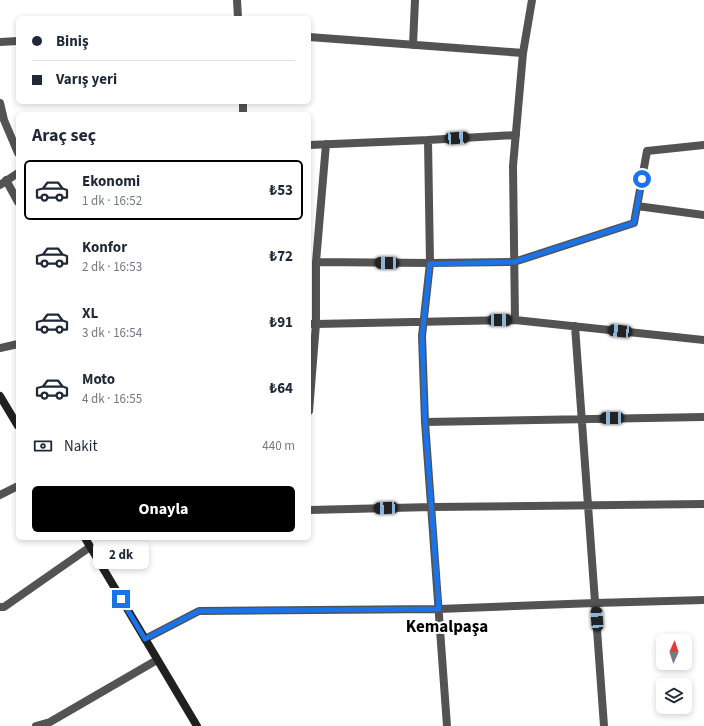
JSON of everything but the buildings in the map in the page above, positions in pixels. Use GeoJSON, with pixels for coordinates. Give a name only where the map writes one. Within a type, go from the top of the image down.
{"type":"FeatureCollection","features":[{"type":"Feature","properties":{"kind":"main road"},"geometry":{"type":"LineString","coordinates":[[0,396],[16,423]]}},
{"type":"Feature","properties":{"kind":"main road"},"geometry":{"type":"LineString","coordinates":[[86,540],[197,726]]}},
{"type":"Feature","properties":{"kind":"street"},"geometry":{"type":"LineString","coordinates":[[237,0],[238,16]]}},
{"type":"Feature","properties":{"kind":"street"},"geometry":{"type":"LineString","coordinates":[[413,45],[415,0]]}},
{"type":"Feature","properties":{"kind":"street"},"geometry":{"type":"LineString","coordinates":[[515,320],[513,166],[523,53],[532,0]]}},
{"type":"Feature","properties":{"kind":"street"},"geometry":{"type":"LineString","coordinates":[[311,37],[523,53]]}},
{"type":"Feature","properties":{"kind":"street"},"geometry":{"type":"LineString","coordinates":[[0,42],[16,41]]}},
{"type":"Feature","properties":{"kind":"street"},"geometry":{"type":"LineString","coordinates":[[0,103],[4,120],[16,148]]}},
{"type":"Feature","properties":{"kind":"street"},"geometry":{"type":"LineString","coordinates":[[311,145],[428,140],[516,134]]}},
{"type":"Feature","properties":{"kind":"street"},"geometry":{"type":"LineString","coordinates":[[428,140],[430,264],[422,336],[425,422],[447,726]]}},
{"type":"Feature","properties":{"kind":"street"},"geometry":{"type":"LineString","coordinates":[[311,368],[316,262],[326,144]]}},
{"type":"Feature","properties":{"kind":"street"},"geometry":{"type":"LineString","coordinates":[[316,262],[430,264],[514,262],[634,223],[647,151],[704,145]]}},
{"type":"Feature","properties":{"kind":"street"},"geometry":{"type":"LineString","coordinates":[[16,174],[3,183],[16,199]]}},
{"type":"Feature","properties":{"kind":"street"},"geometry":{"type":"LineString","coordinates":[[638,206],[704,215]]}},
{"type":"Feature","properties":{"kind":"street"},"geometry":{"type":"LineString","coordinates":[[313,324],[515,320],[704,340]]}},
{"type":"Feature","properties":{"kind":"street"},"geometry":{"type":"LineString","coordinates":[[575,326],[604,726]]}},
{"type":"Feature","properties":{"kind":"street"},"geometry":{"type":"LineString","coordinates":[[0,348],[16,344]]}},
{"type":"Feature","properties":{"kind":"street"},"geometry":{"type":"LineString","coordinates":[[425,422],[704,417]]}},
{"type":"Feature","properties":{"kind":"street"},"geometry":{"type":"LineString","coordinates":[[0,495],[16,487]]}},
{"type":"Feature","properties":{"kind":"street"},"geometry":{"type":"LineString","coordinates":[[311,510],[704,504]]}},
{"type":"Feature","properties":{"kind":"street"},"geometry":{"type":"LineString","coordinates":[[0,607],[4,606],[90,547]]}},
{"type":"Feature","properties":{"kind":"street"},"geometry":{"type":"LineString","coordinates":[[145,639],[199,611],[439,609],[704,600]]}},
{"type":"Feature","properties":{"kind":"street"},"geometry":{"type":"LineString","coordinates":[[38,726],[50,722],[157,660]]}},
{"type":"Feature","properties":{"kind":"district","name":"Kemalpaşa"},"geometry":{"type":"Point","coordinates":[447,626]}},
{"type":"Feature","properties":{"kind":"route"},"geometry":{"type":"LineString","coordinates":[[121,599],[145,639],[199,611],[439,609],[425,422],[422,336],[430,264],[514,262],[634,223],[642,179]]}}]}
